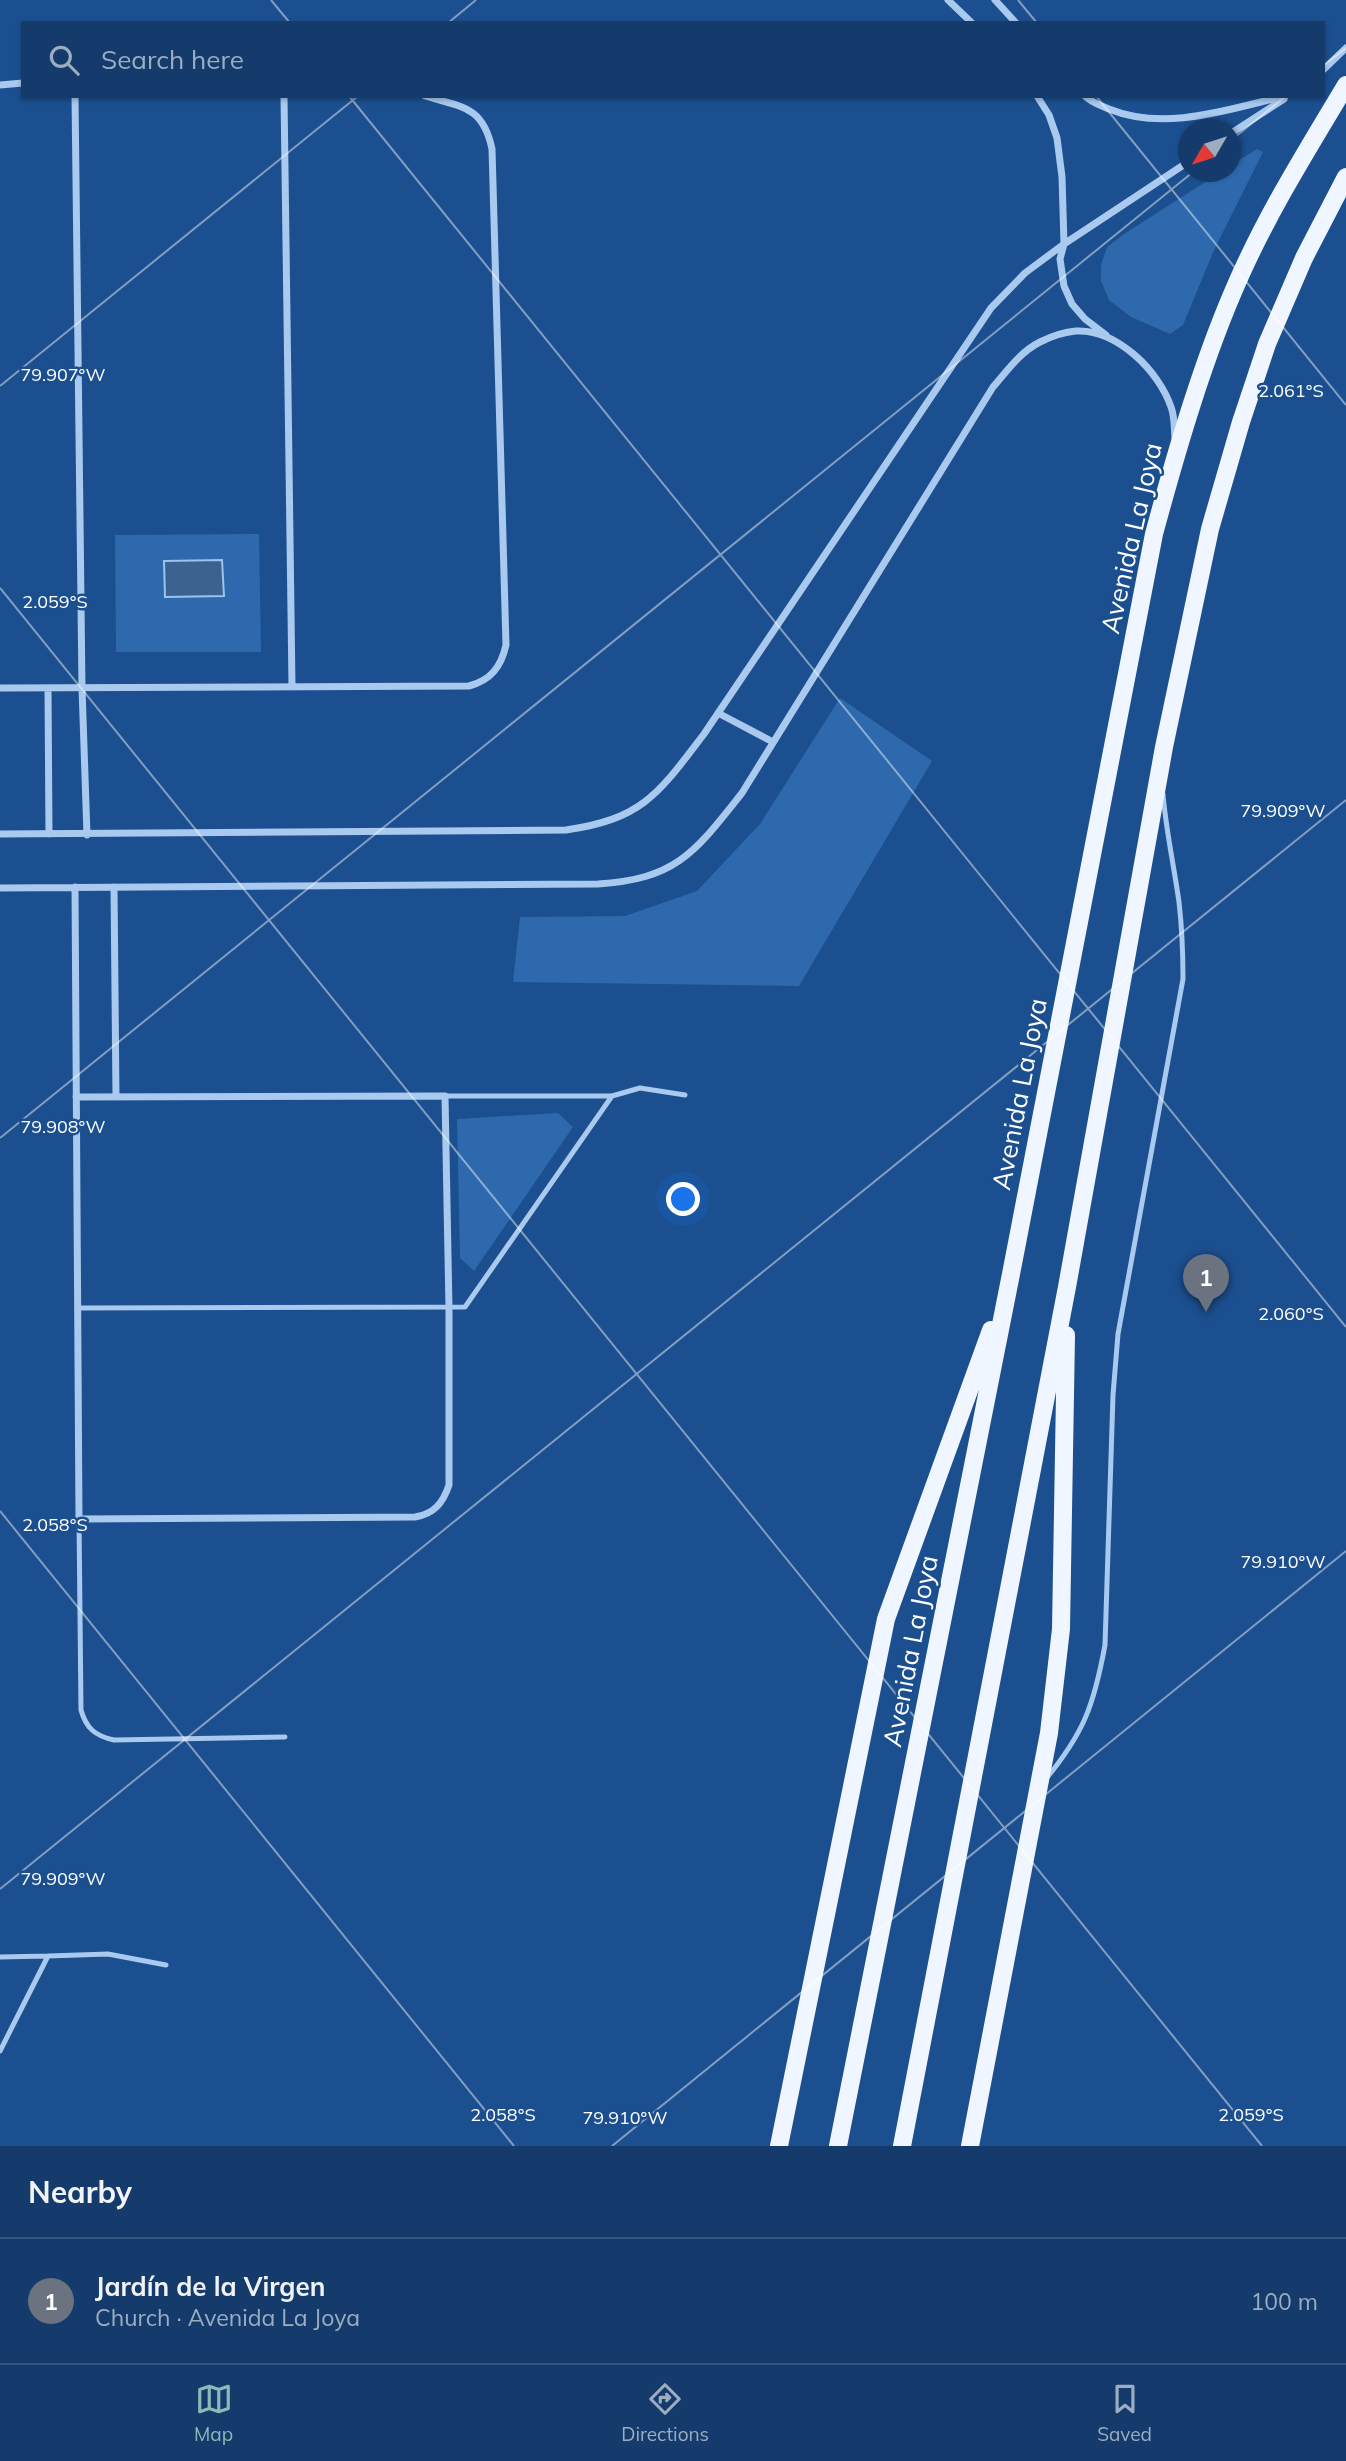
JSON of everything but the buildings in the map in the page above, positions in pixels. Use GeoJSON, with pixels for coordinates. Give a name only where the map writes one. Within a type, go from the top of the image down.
{"type":"FeatureCollection","features":[{"type":"Feature","properties":{"kind":"main road","name":"Avenida La Joya"},"geometry":{"type":"LineString","coordinates":[[838,2146],[1011,1274],[1151,548],[1176,451],[1239,278],[1279,197],[1346,85]]}},
{"type":"Feature","properties":{"kind":"main road"},"geometry":{"type":"LineString","coordinates":[[902,2146],[1067,1287],[1164,747],[1210,529],[1267,344],[1304,258],[1346,177]]}},
{"type":"Feature","properties":{"kind":"main road"},"geometry":{"type":"LineString","coordinates":[[779,2146],[886,1619],[1011,1274]]}},
{"type":"Feature","properties":{"kind":"main road"},"geometry":{"type":"LineString","coordinates":[[970,2146],[1049,1733],[1061,1629],[1067,1287]]}},
{"type":"Feature","properties":{"kind":"street"},"geometry":{"type":"LineString","coordinates":[[948,0],[970,21]]}},
{"type":"Feature","properties":{"kind":"street"},"geometry":{"type":"LineString","coordinates":[[995,0],[1014,21]]}},
{"type":"Feature","properties":{"kind":"street"},"geometry":{"type":"LineString","coordinates":[[1325,68],[1346,48]]}},
{"type":"Feature","properties":{"kind":"street"},"geometry":{"type":"LineString","coordinates":[[0,85],[21,83]]}},
{"type":"Feature","properties":{"kind":"street"},"geometry":{"type":"LineString","coordinates":[[75,98],[82,688],[88,835]]}},
{"type":"Feature","properties":{"kind":"street"},"geometry":{"type":"LineString","coordinates":[[284,98],[292,686]]}},
{"type":"Feature","properties":{"kind":"street"},"geometry":{"type":"LineString","coordinates":[[0,688],[470,686],[481,683],[494,673],[503,658],[506,645],[492,149],[488,131],[479,117],[464,107],[432,98]]}},
{"type":"Feature","properties":{"kind":"street"},"geometry":{"type":"LineString","coordinates":[[1038,98],[1049,115],[1057,138],[1062,177],[1064,244],[1060,259],[1061,273],[1072,304],[1085,319],[1150,371],[1164,390],[1172,410],[1176,451]]}},
{"type":"Feature","properties":{"kind":"street"},"geometry":{"type":"LineString","coordinates":[[1087,98],[1121,114],[1160,119],[1203,116],[1278,98]]}},
{"type":"Feature","properties":{"kind":"street"},"geometry":{"type":"LineString","coordinates":[[1241,127],[1283,98]]}},
{"type":"Feature","properties":{"kind":"street"},"geometry":{"type":"LineString","coordinates":[[0,834],[566,830],[613,820],[642,806],[669,780],[718,713],[983,319],[1025,274],[1064,244],[1178,169]]}},
{"type":"Feature","properties":{"kind":"street"},"geometry":{"type":"LineString","coordinates":[[0,888],[598,884],[628,882],[676,865],[699,845],[742,793],[993,387],[1017,359],[1038,343],[1076,331],[1111,339]]}},
{"type":"Feature","properties":{"kind":"street"},"geometry":{"type":"LineString","coordinates":[[48,688],[49,834]]}},
{"type":"Feature","properties":{"kind":"street"},"geometry":{"type":"LineString","coordinates":[[718,713],[774,742]]}},
{"type":"Feature","properties":{"kind":"street"},"geometry":{"type":"LineString","coordinates":[[75,887],[76,1097],[78,1308],[79,1519],[426,1515],[437,1508],[449,1485],[449,1309],[444,1096],[76,1097]]}},
{"type":"Feature","properties":{"kind":"street"},"geometry":{"type":"LineString","coordinates":[[114,887],[116,1097]]}},
{"type":"Feature","properties":{"kind":"lane"},"geometry":{"type":"LineString","coordinates":[[1039,1788],[1066,1755],[1085,1723],[1098,1683],[1105,1645],[1112,1395],[1118,1334],[1183,979],[1179,901],[1166,834],[1164,747]]}},
{"type":"Feature","properties":{"kind":"lane"},"geometry":{"type":"LineString","coordinates":[[444,1096],[612,1096],[640,1088],[685,1095]]}},
{"type":"Feature","properties":{"kind":"lane"},"geometry":{"type":"LineString","coordinates":[[78,1308],[465,1307],[612,1096]]}},
{"type":"Feature","properties":{"kind":"lane"},"geometry":{"type":"LineString","coordinates":[[79,1519],[80,1710],[84,1723],[91,1731],[100,1737],[114,1740],[285,1737]]}},
{"type":"Feature","properties":{"kind":"lane"},"geometry":{"type":"LineString","coordinates":[[0,1957],[108,1954],[166,1965]]}},
{"type":"Feature","properties":{"kind":"lane"},"geometry":{"type":"LineString","coordinates":[[0,2051],[48,1956]]}},
{"type":"Feature","properties":{"kind":"shaded area"},"geometry":{"type":"Polygon","coordinates":[[[1257,149],[1263,152],[1214,250],[1183,325],[1170,334],[1131,317],[1109,300],[1101,281],[1101,265],[1107,247],[1205,182],[1241,182],[1241,159],[1257,149]]]}},
{"type":"Feature","properties":{"kind":"shaded area"},"geometry":{"type":"Polygon","coordinates":[[[259,534],[261,652],[116,652],[115,535],[259,534]]]}},
{"type":"Feature","properties":{"kind":"shaded area"},"geometry":{"type":"Polygon","coordinates":[[[222,560],[224,596],[165,597],[164,561],[222,560]]]}},
{"type":"Feature","properties":{"kind":"shaded area"},"geometry":{"type":"Polygon","coordinates":[[[840,698],[932,761],[799,986],[513,982],[520,917],[625,916],[697,891],[760,824],[840,698]]]}},
{"type":"Feature","properties":{"kind":"shaded area"},"geometry":{"type":"Polygon","coordinates":[[[558,1113],[573,1127],[474,1271],[460,1258],[457,1119],[558,1113]]]}},
{"type":"Feature","properties":{"kind":"place","name":"Jardín de la Virgen"},"geometry":{"type":"Point","coordinates":[1206,1312]}}]}
